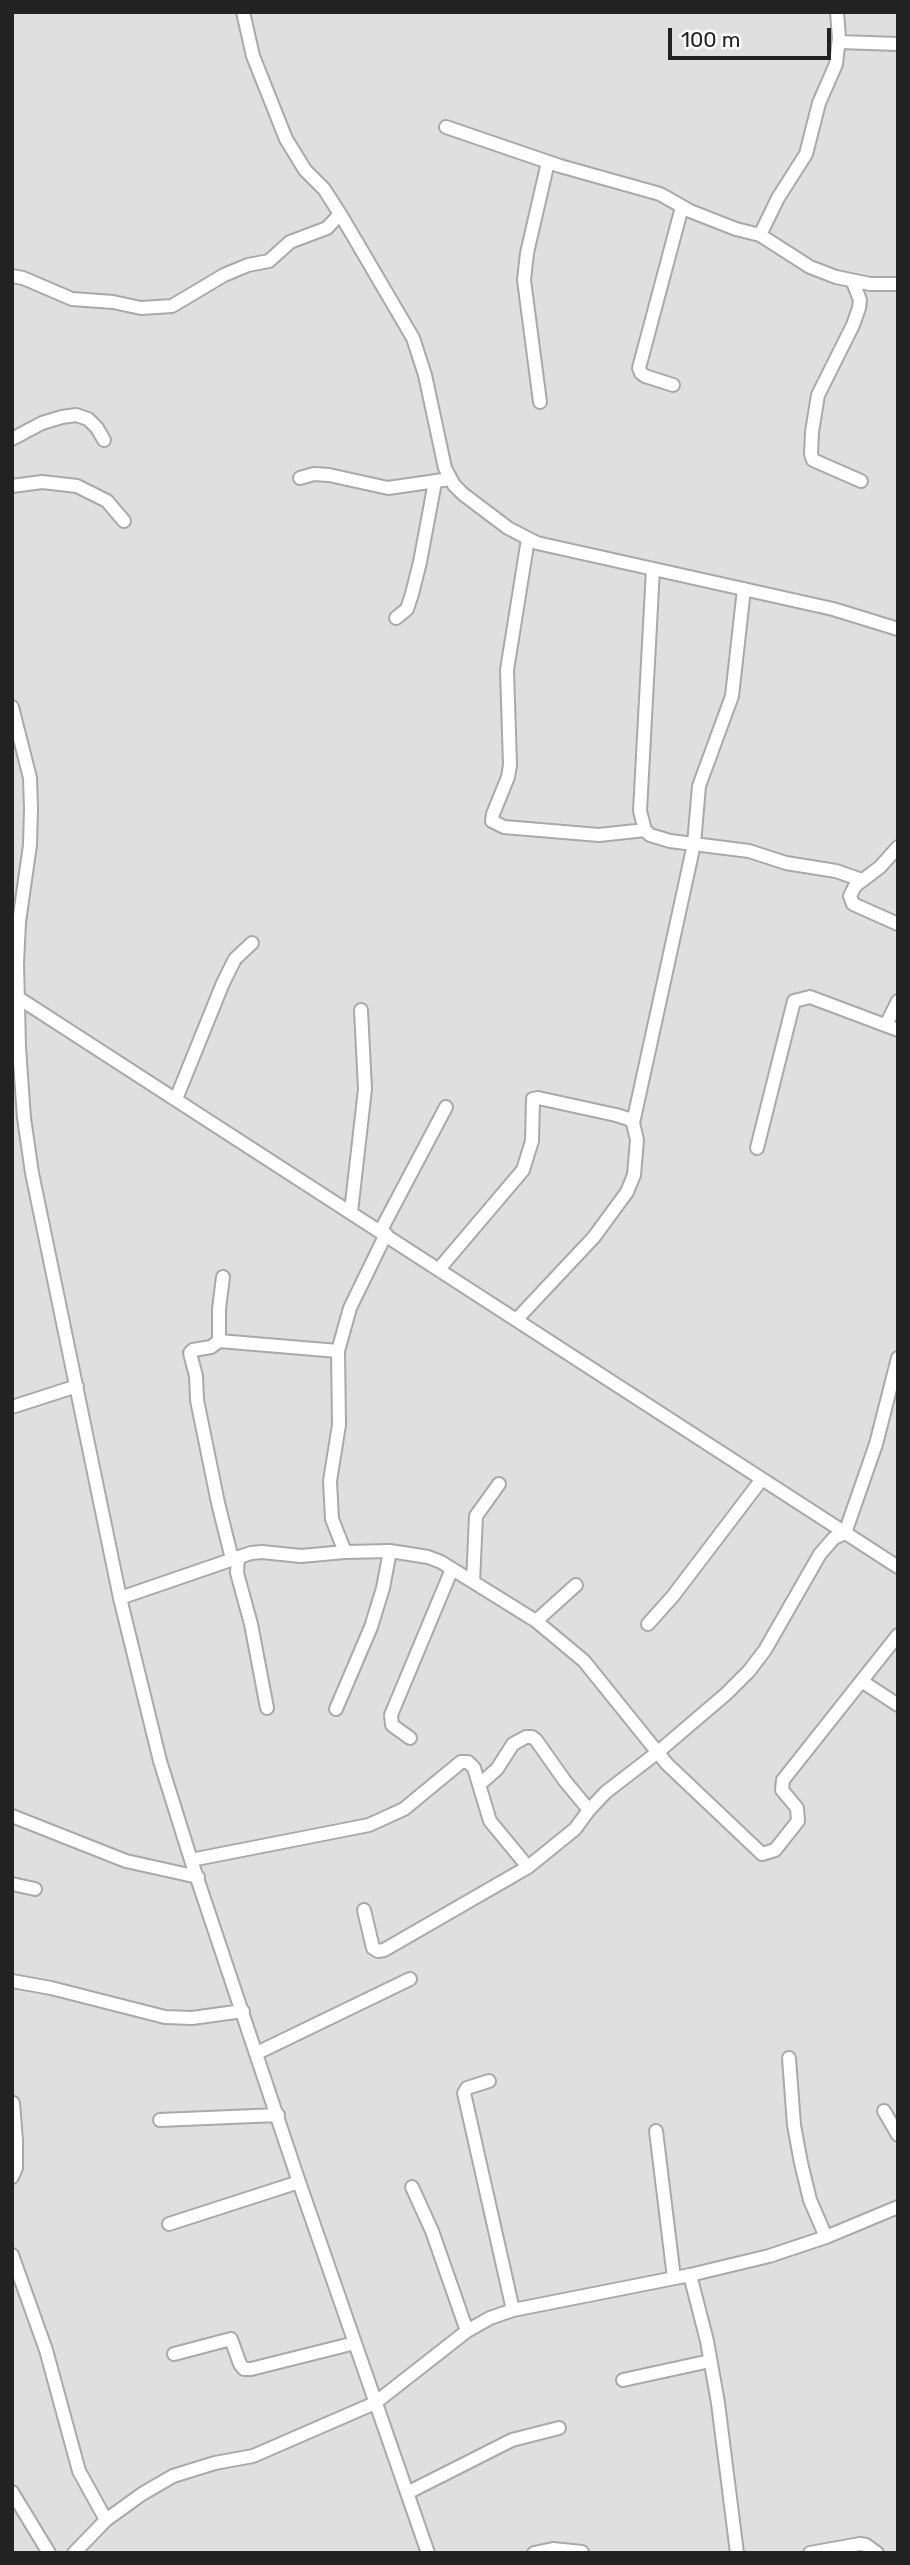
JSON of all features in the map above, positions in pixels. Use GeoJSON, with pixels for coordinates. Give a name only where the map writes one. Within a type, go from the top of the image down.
{"type":"FeatureCollection","features":[{"type":"Feature","properties":{"kind":"street"},"geometry":{"type":"LineString","coordinates":[[243,12],[253,56],[286,139],[305,170],[324,190],[340,214],[413,338],[430,395],[440,453],[450,479],[463,494],[508,528],[528,539],[833,609],[898,629]]}},
{"type":"Feature","properties":{"kind":"street"},"geometry":{"type":"LineString","coordinates":[[760,235],[778,198],[802,163],[819,103],[836,64],[839,42],[836,12]]}},
{"type":"Feature","properties":{"kind":"street"},"geometry":{"type":"LineString","coordinates":[[839,42],[898,44]]}},
{"type":"Feature","properties":{"kind":"street"},"geometry":{"type":"LineString","coordinates":[[446,127],[548,162],[660,194],[682,207],[736,229],[760,235],[810,267],[853,282],[898,284]]}},
{"type":"Feature","properties":{"kind":"street"},"geometry":{"type":"LineString","coordinates":[[540,402],[524,280],[527,253],[548,162]]}},
{"type":"Feature","properties":{"kind":"street"},"geometry":{"type":"LineString","coordinates":[[673,384],[645,376],[639,368],[682,207]]}},
{"type":"Feature","properties":{"kind":"street"},"geometry":{"type":"LineString","coordinates":[[12,276],[72,299],[113,302],[141,309],[172,306],[224,275],[248,265],[269,261],[290,242],[327,228],[340,214]]}},
{"type":"Feature","properties":{"kind":"street"},"geometry":{"type":"LineString","coordinates":[[853,282],[860,300],[859,308],[818,395],[811,454],[813,460],[861,481]]}},
{"type":"Feature","properties":{"kind":"street"},"geometry":{"type":"LineString","coordinates":[[12,439],[42,423],[62,416],[76,415],[88,419],[104,440]]}},
{"type":"Feature","properties":{"kind":"street"},"geometry":{"type":"LineString","coordinates":[[300,478],[329,475],[388,488],[450,479]]}},
{"type":"Feature","properties":{"kind":"street"},"geometry":{"type":"LineString","coordinates":[[12,486],[42,482],[77,486],[107,501],[124,521]]}},
{"type":"Feature","properties":{"kind":"street"},"geometry":{"type":"LineString","coordinates":[[396,618],[407,609],[412,594],[435,482]]}},
{"type":"Feature","properties":{"kind":"street"},"geometry":{"type":"LineString","coordinates":[[528,539],[507,670],[510,765],[492,821],[504,827],[599,835],[645,830],[658,838],[749,851],[786,863],[836,872],[862,880]]}},
{"type":"Feature","properties":{"kind":"street"},"geometry":{"type":"LineString","coordinates":[[645,830],[640,811],[653,569]]}},
{"type":"Feature","properties":{"kind":"street"},"geometry":{"type":"LineString","coordinates":[[633,1123],[694,844],[699,786],[732,696],[744,589]]}},
{"type":"Feature","properties":{"kind":"street"},"geometry":{"type":"LineString","coordinates":[[12,708],[30,778],[31,809],[30,845],[19,922],[18,1105],[120,1598],[160,1760],[191,1860],[428,2553]]}},
{"type":"Feature","properties":{"kind":"street"},"geometry":{"type":"LineString","coordinates":[[898,847],[850,893],[852,902],[898,924]]}},
{"type":"Feature","properties":{"kind":"street"},"geometry":{"type":"LineString","coordinates":[[176,1099],[223,983],[235,959],[252,943]]}},
{"type":"Feature","properties":{"kind":"street"},"geometry":{"type":"LineString","coordinates":[[17,997],[898,1567]]}},
{"type":"Feature","properties":{"kind":"street"},"geometry":{"type":"LineString","coordinates":[[757,1148],[794,1000],[810,997],[892,1028],[898,1001]]}},
{"type":"Feature","properties":{"kind":"street"},"geometry":{"type":"LineString","coordinates":[[351,1212],[365,1089],[361,1010]]}},
{"type":"Feature","properties":{"kind":"street"},"geometry":{"type":"LineString","coordinates":[[439,1269],[523,1170],[532,1141],[532,1107],[536,1098],[629,1119],[636,1130],[637,1152],[634,1175],[627,1192],[594,1237],[517,1319]]}},
{"type":"Feature","properties":{"kind":"street"},"geometry":{"type":"LineString","coordinates":[[345,1552],[332,1519],[330,1491],[330,1472],[338,1425],[338,1351],[350,1308],[383,1232],[446,1107]]}},
{"type":"Feature","properties":{"kind":"street"},"geometry":{"type":"LineString","coordinates":[[219,1341],[223,1277]]}},
{"type":"Feature","properties":{"kind":"street"},"geometry":{"type":"LineString","coordinates":[[267,1708],[251,1624],[218,1503],[190,1353],[193,1350],[211,1348],[219,1341],[338,1351]]}},
{"type":"Feature","properties":{"kind":"street"},"geometry":{"type":"LineString","coordinates":[[364,1910],[373,1948],[384,1950],[528,1867],[575,1829],[589,1810],[622,1779],[658,1752],[749,1671],[765,1650],[820,1554],[834,1538],[845,1533],[876,1444],[898,1358]]}},
{"type":"Feature","properties":{"kind":"street"},"geometry":{"type":"LineString","coordinates":[[12,1407],[77,1386]]}},
{"type":"Feature","properties":{"kind":"street"},"geometry":{"type":"LineString","coordinates":[[648,1624],[762,1479]]}},
{"type":"Feature","properties":{"kind":"street"},"geometry":{"type":"LineString","coordinates":[[473,1582],[476,1516],[499,1485]]}},
{"type":"Feature","properties":{"kind":"street"},"geometry":{"type":"LineString","coordinates":[[120,1598],[232,1559],[262,1552],[301,1556],[390,1551],[428,1557],[536,1621],[584,1661],[667,1764],[762,1854],[775,1850],[798,1821],[797,1808],[782,1790],[783,1780],[898,1635]]}},
{"type":"Feature","properties":{"kind":"street"},"geometry":{"type":"LineString","coordinates":[[336,1709],[371,1627],[383,1588],[390,1551]]}},
{"type":"Feature","properties":{"kind":"street"},"geometry":{"type":"LineString","coordinates":[[410,1738],[391,1725],[391,1715],[452,1569]]}},
{"type":"Feature","properties":{"kind":"street"},"geometry":{"type":"LineString","coordinates":[[536,1621],[576,1585]]}},
{"type":"Feature","properties":{"kind":"street"},"geometry":{"type":"LineString","coordinates":[[863,1682],[898,1705]]}},
{"type":"Feature","properties":{"kind":"street"},"geometry":{"type":"LineString","coordinates":[[480,1784],[497,1769],[513,1744],[532,1737],[589,1810]]}},
{"type":"Feature","properties":{"kind":"street"},"geometry":{"type":"LineString","coordinates":[[191,1860],[369,1825],[404,1809],[461,1762],[468,1762],[474,1768],[480,1784],[490,1821],[528,1867]]}},
{"type":"Feature","properties":{"kind":"street"},"geometry":{"type":"LineString","coordinates":[[12,1816],[126,1861],[198,1877]]}},
{"type":"Feature","properties":{"kind":"street"},"geometry":{"type":"LineString","coordinates":[[12,1884],[35,1889]]}},
{"type":"Feature","properties":{"kind":"street"},"geometry":{"type":"LineString","coordinates":[[257,2053],[410,1979]]}},
{"type":"Feature","properties":{"kind":"street"},"geometry":{"type":"LineString","coordinates":[[12,1981],[71,1992],[165,2017],[192,2018],[243,2011]]}},
{"type":"Feature","properties":{"kind":"street"},"geometry":{"type":"LineString","coordinates":[[789,2058],[794,2125],[801,2162],[810,2200],[826,2237]]}},
{"type":"Feature","properties":{"kind":"street"},"geometry":{"type":"LineString","coordinates":[[489,2081],[467,2088],[464,2093],[513,2310]]}},
{"type":"Feature","properties":{"kind":"street"},"geometry":{"type":"LineString","coordinates":[[12,2177],[16,2168],[13,2103]]}},
{"type":"Feature","properties":{"kind":"street"},"geometry":{"type":"LineString","coordinates":[[884,2111],[898,2135]]}},
{"type":"Feature","properties":{"kind":"street"},"geometry":{"type":"LineString","coordinates":[[160,2120],[278,2115]]}},
{"type":"Feature","properties":{"kind":"street"},"geometry":{"type":"LineString","coordinates":[[656,2130],[674,2278]]}},
{"type":"Feature","properties":{"kind":"street"},"geometry":{"type":"LineString","coordinates":[[169,2224],[299,2182]]}},
{"type":"Feature","properties":{"kind":"street"},"geometry":{"type":"LineString","coordinates":[[412,2187],[432,2231],[467,2331]]}},
{"type":"Feature","properties":{"kind":"street"},"geometry":{"type":"LineString","coordinates":[[74,2553],[106,2520],[173,2476],[253,2455],[376,2403],[467,2331],[490,2318],[513,2310],[690,2275],[769,2256],[826,2237],[898,2207]]}},
{"type":"Feature","properties":{"kind":"street"},"geometry":{"type":"LineString","coordinates":[[12,2255],[46,2350],[79,2471],[106,2520]]}},
{"type":"Feature","properties":{"kind":"street"},"geometry":{"type":"LineString","coordinates":[[690,2275],[708,2341],[725,2441],[737,2553]]}},
{"type":"Feature","properties":{"kind":"street"},"geometry":{"type":"LineString","coordinates":[[174,2354],[231,2339],[240,2364],[244,2369],[251,2369],[355,2343]]}},
{"type":"Feature","properties":{"kind":"street"},"geometry":{"type":"LineString","coordinates":[[623,2380],[710,2361]]}},
{"type":"Feature","properties":{"kind":"street"},"geometry":{"type":"LineString","coordinates":[[407,2493],[512,2440],[559,2428]]}},
{"type":"Feature","properties":{"kind":"street"},"geometry":{"type":"LineString","coordinates":[[12,2493],[49,2553]]}},
{"type":"Feature","properties":{"kind":"street"},"geometry":{"type":"LineString","coordinates":[[810,2553],[860,2544],[877,2553]]}},
{"type":"Feature","properties":{"kind":"street"},"geometry":{"type":"LineString","coordinates":[[534,2553],[553,2549],[582,2552]]}},
{"type":"Feature","properties":{"kind":"shaded area"},"geometry":{"type":"Polygon","coordinates":[[[12,12],[898,12],[898,2553],[12,2553],[12,12]]]}}]}
